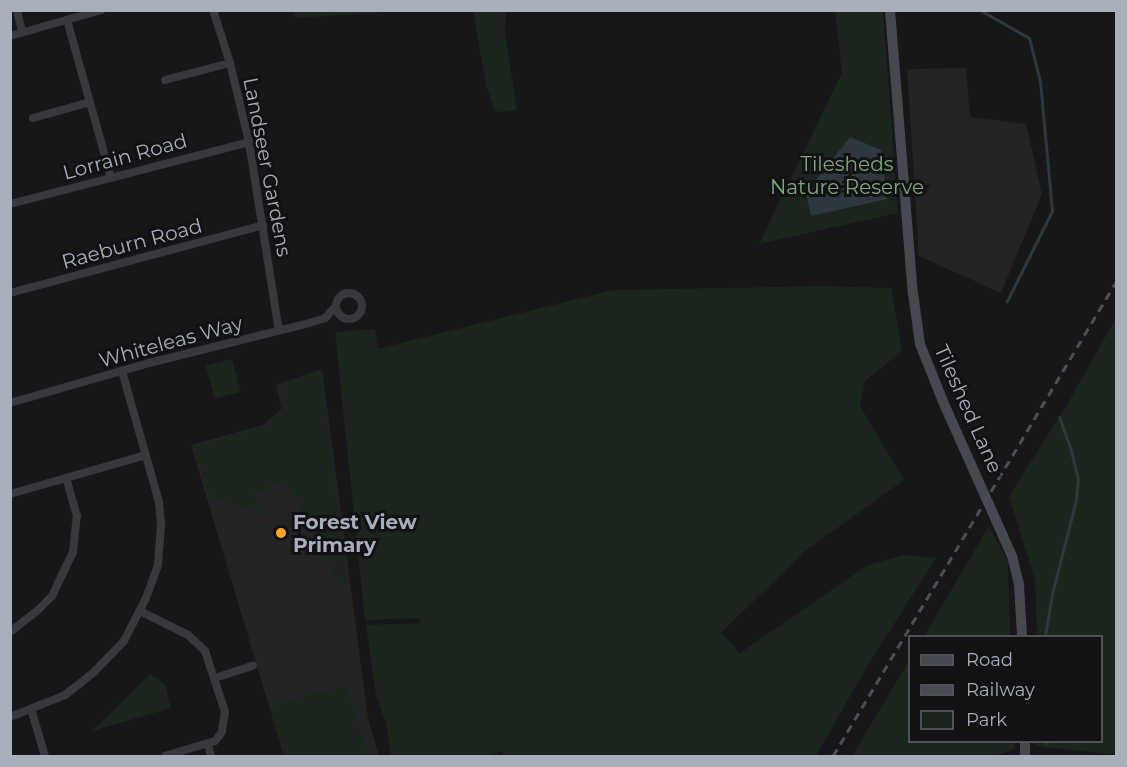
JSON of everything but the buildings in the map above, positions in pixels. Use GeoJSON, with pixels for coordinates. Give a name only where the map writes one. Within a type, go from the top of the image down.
{"type":"FeatureCollection","features":[{"type":"Feature","properties":{"kind":"street"},"geometry":{"type":"LineString","coordinates":[[17,10],[22,32]]}},
{"type":"Feature","properties":{"kind":"street"},"geometry":{"type":"LineString","coordinates":[[10,36],[101,10]]}},
{"type":"Feature","properties":{"kind":"street","name":"Landseer Gardens"},"geometry":{"type":"LineString","coordinates":[[213,10],[230,63],[249,142],[279,331]]}},
{"type":"Feature","properties":{"kind":"street","name":"Tileshed Lane"},"geometry":{"type":"LineString","coordinates":[[890,10],[913,301],[920,344],[944,404],[1012,556],[1019,585],[1022,635]]}},
{"type":"Feature","properties":{"kind":"street"},"geometry":{"type":"LineString","coordinates":[[67,20],[111,178]]}},
{"type":"Feature","properties":{"kind":"street"},"geometry":{"type":"LineString","coordinates":[[165,80],[230,63]]}},
{"type":"Feature","properties":{"kind":"street"},"geometry":{"type":"LineString","coordinates":[[33,118],[90,102]]}},
{"type":"Feature","properties":{"kind":"street","name":"Lorrain Road"},"geometry":{"type":"LineString","coordinates":[[10,204],[249,142]]}},
{"type":"Feature","properties":{"kind":"street","name":"Raeburn Road"},"geometry":{"type":"LineString","coordinates":[[10,293],[263,225]]}},
{"type":"Feature","properties":{"kind":"street"},"geometry":{"type":"LineString","coordinates":[[325,318],[335,307],[337,299],[344,294],[352,293],[358,297],[362,306],[359,315],[351,319],[342,318],[335,307]]}},
{"type":"Feature","properties":{"kind":"street","name":"Whiteleas Way"},"geometry":{"type":"LineString","coordinates":[[10,403],[325,318],[342,318]]}},
{"type":"Feature","properties":{"kind":"street"},"geometry":{"type":"LineString","coordinates":[[10,717],[65,695],[94,672],[124,641],[140,611],[158,565],[161,524],[159,502],[122,371]]}},
{"type":"Feature","properties":{"kind":"street"},"geometry":{"type":"LineString","coordinates":[[10,494],[146,455]]}},
{"type":"Feature","properties":{"kind":"street"},"geometry":{"type":"LineString","coordinates":[[10,632],[52,596],[73,552],[77,516],[66,478]]}},
{"type":"Feature","properties":{"kind":"street"},"geometry":{"type":"LineString","coordinates":[[140,611],[197,642],[205,651],[225,722],[222,732],[208,744],[165,756]]}},
{"type":"Feature","properties":{"kind":"street"},"geometry":{"type":"LineString","coordinates":[[214,678],[253,666]]}},
{"type":"Feature","properties":{"kind":"street"},"geometry":{"type":"LineString","coordinates":[[30,709],[45,756]]}},
{"type":"Feature","properties":{"kind":"street"},"geometry":{"type":"LineString","coordinates":[[208,744],[211,756]]}},
{"type":"Feature","properties":{"kind":"shaded area"},"geometry":{"type":"Polygon","coordinates":[[[966,68],[970,117],[1026,124],[1042,194],[1001,293],[919,256],[907,69],[966,68]]]}},
{"type":"Feature","properties":{"kind":"shaded area"},"geometry":{"type":"Polygon","coordinates":[[[850,137],[881,150],[887,199],[811,216],[806,193],[850,137]]]}},
{"type":"Feature","properties":{"kind":"shaded area","name":"Forest View Primary"},"geometry":{"type":"Polygon","coordinates":[[[322,369],[368,718],[379,756],[284,756],[191,445],[263,425],[282,409],[276,385],[322,369]]]}},
{"type":"Feature","properties":{"kind":"green space"},"geometry":{"type":"Polygon","coordinates":[[[294,10],[402,10],[402,11],[295,18],[294,10]]]}},
{"type":"Feature","properties":{"kind":"green space"},"geometry":{"type":"Polygon","coordinates":[[[473,11],[506,11],[505,34],[517,110],[495,112],[486,84],[473,11]]]}},
{"type":"Feature","properties":{"kind":"green space","name":"Tilesheds Nature Reserve"},"geometry":{"type":"Polygon","coordinates":[[[835,11],[883,11],[898,213],[759,244],[842,73],[835,11]]]}},
{"type":"Feature","properties":{"kind":"green space"},"geometry":{"type":"Polygon","coordinates":[[[823,286],[891,288],[902,351],[865,381],[860,406],[904,480],[805,551],[721,633],[740,653],[868,565],[904,555],[936,558],[866,668],[816,756],[504,756],[501,751],[489,756],[391,756],[386,723],[376,695],[366,625],[420,623],[419,618],[365,620],[335,332],[375,329],[378,349],[614,290],[823,286]]]}},
{"type":"Feature","properties":{"kind":"green space"},"geometry":{"type":"Polygon","coordinates":[[[1116,318],[1116,755],[1035,746],[1035,743],[1103,743],[1103,635],[1037,635],[1035,580],[1009,496],[1067,405],[1116,318]]]}},
{"type":"Feature","properties":{"kind":"green space"},"geometry":{"type":"Polygon","coordinates":[[[232,359],[241,392],[215,399],[206,366],[232,359]]]}},
{"type":"Feature","properties":{"kind":"green space"},"geometry":{"type":"Polygon","coordinates":[[[321,370],[347,584],[340,585],[284,480],[255,495],[266,516],[209,496],[193,447],[264,426],[283,410],[278,386],[321,370]]]}},
{"type":"Feature","properties":{"kind":"green space"},"geometry":{"type":"Polygon","coordinates":[[[989,526],[1008,562],[1010,635],[925,635],[989,526]]]}},
{"type":"Feature","properties":{"kind":"green space"},"geometry":{"type":"Polygon","coordinates":[[[908,663],[908,743],[1014,743],[1015,749],[994,756],[852,756],[908,663]]]}},
{"type":"Feature","properties":{"kind":"green space"},"geometry":{"type":"Polygon","coordinates":[[[150,674],[165,684],[171,708],[92,731],[150,674]]]}},
{"type":"Feature","properties":{"kind":"green space"},"geometry":{"type":"Polygon","coordinates":[[[347,685],[369,756],[284,756],[269,706],[347,685]]]}},
{"type":"Feature","properties":{"kind":"waterway"},"geometry":{"type":"LineString","coordinates":[[980,10],[1029,38],[1040,81],[1052,211],[1007,301]]}},
{"type":"Feature","properties":{"kind":"waterway"},"geometry":{"type":"LineString","coordinates":[[1045,635],[1052,594],[1076,500],[1078,479],[1071,450],[1059,417]]}},
{"type":"Feature","properties":{"kind":"railway"},"geometry":{"type":"LineString","coordinates":[[833,756],[1116,282]]}},
{"type":"Feature","properties":{"kind":"place","name":"Forest View Primary"},"geometry":{"type":"Point","coordinates":[281,533]}}]}
